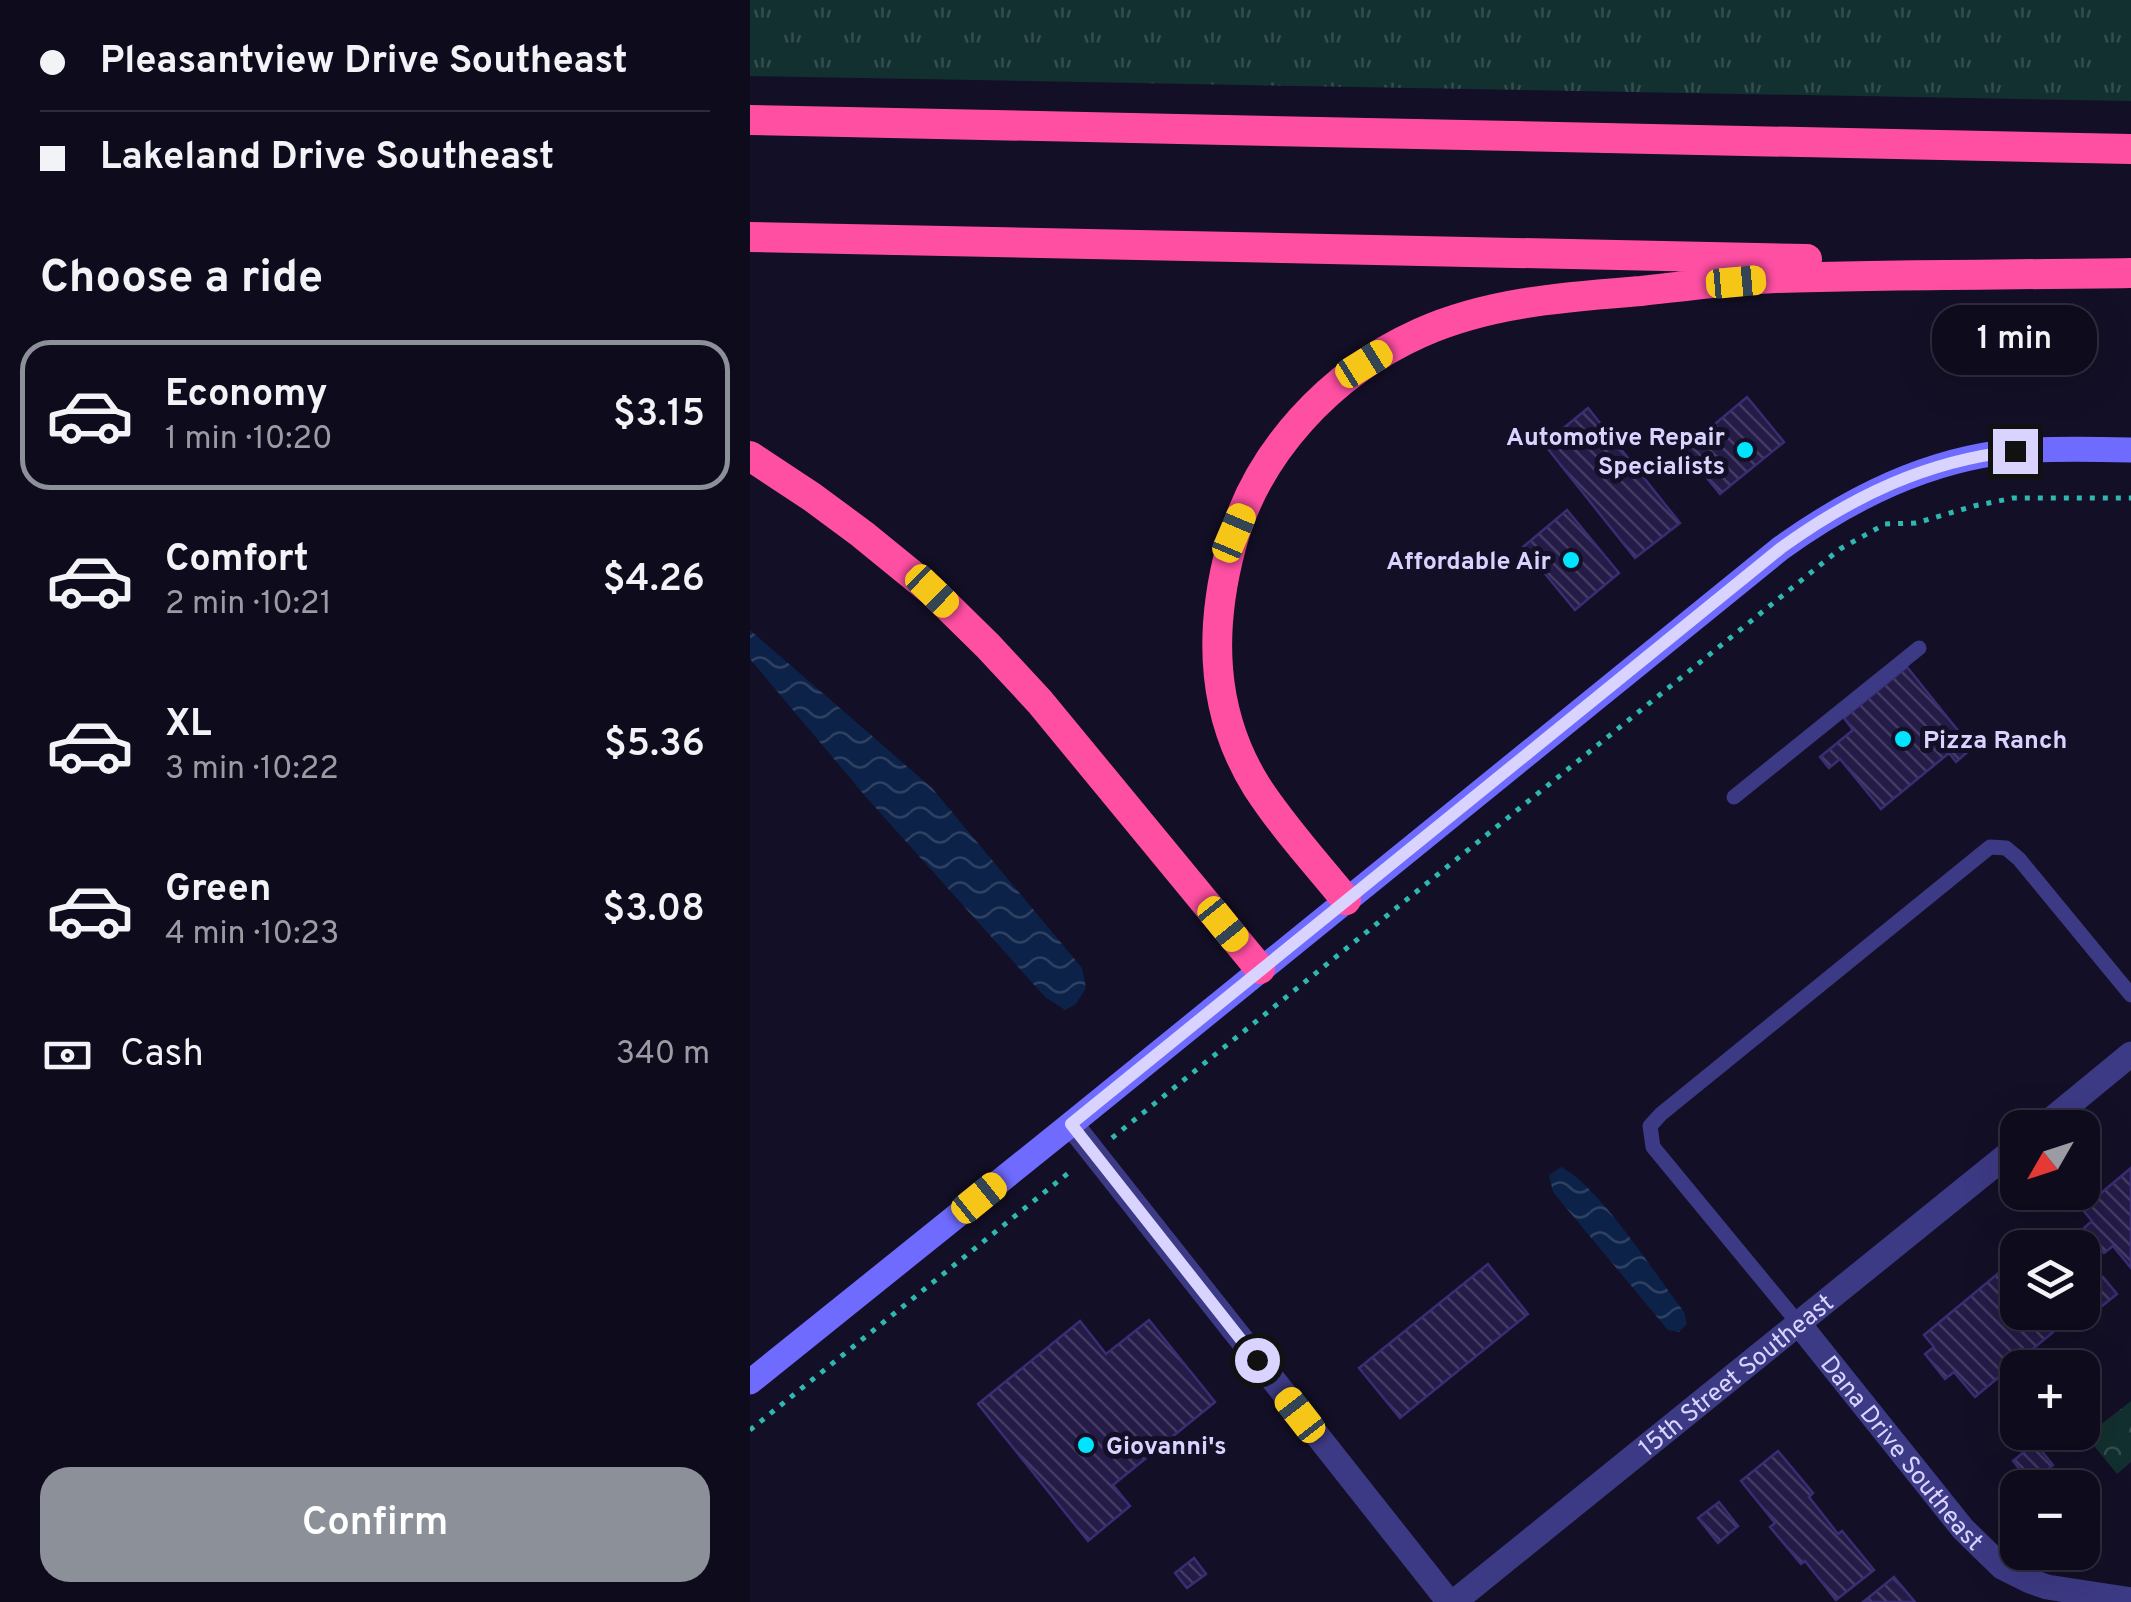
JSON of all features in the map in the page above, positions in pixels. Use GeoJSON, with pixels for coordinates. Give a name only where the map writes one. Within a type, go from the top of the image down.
{"type":"FeatureCollection","features":[{"type":"Feature","properties":{"kind":"highway"},"geometry":{"type":"LineString","coordinates":[[750,120],[2131,150]]}},
{"type":"Feature","properties":{"kind":"highway"},"geometry":{"type":"LineString","coordinates":[[750,237],[2131,269]]}},
{"type":"Feature","properties":{"kind":"highway"},"geometry":{"type":"LineString","coordinates":[[1346,900],[1257,787],[1241,757],[1224,705],[1216,647],[1217,608],[1225,568],[1249,499],[1286,438],[1334,387],[1364,364],[1423,332],[1478,313],[1550,299],[1773,278],[2131,269]]}},
{"type":"Feature","properties":{"kind":"highway"},"geometry":{"type":"LineString","coordinates":[[750,456],[862,534],[932,591],[988,646],[1040,702],[1260,970]]}},
{"type":"Feature","properties":{"kind":"main road"},"geometry":{"type":"LineString","coordinates":[[750,1382],[1781,548],[1837,509],[1930,469],[1995,454],[2052,449],[2131,450]]}},
{"type":"Feature","properties":{"kind":"street"},"geometry":{"type":"LineString","coordinates":[[2062,1110],[2131,1054]]}},
{"type":"Feature","properties":{"kind":"street"},"geometry":{"type":"LineString","coordinates":[[1071,1124],[1452,1602]]}},
{"type":"Feature","properties":{"kind":"street","name":"15th Street Southeast"},"geometry":{"type":"LineString","coordinates":[[1452,1602],[2000,1161]]}},
{"type":"Feature","properties":{"kind":"street","name":"Dana Drive Southeast"},"geometry":{"type":"LineString","coordinates":[[1799,1324],[1963,1528],[2002,1568],[2047,1587],[2131,1600]]}},
{"type":"Feature","properties":{"kind":"lane"},"geometry":{"type":"LineString","coordinates":[[1734,798],[1919,648]]}},
{"type":"Feature","properties":{"kind":"lane"},"geometry":{"type":"LineString","coordinates":[[1799,1324],[1653,1146],[1650,1126],[1661,1114],[1990,847],[2006,848],[2019,859],[2131,995]]}},
{"type":"Feature","properties":{"kind":"path"},"geometry":{"type":"LineString","coordinates":[[750,1430],[1840,549],[1886,524],[1916,523],[2013,498],[2131,498]]}},
{"type":"Feature","properties":{"kind":"green space"},"geometry":{"type":"Polygon","coordinates":[[[750,0],[2131,0],[2131,101],[750,76],[750,0]]]}},
{"type":"Feature","properties":{"kind":"green space"},"geometry":{"type":"Polygon","coordinates":[[[2131,1401],[2131,1462],[2117,1474],[2097,1450],[2100,1425],[2131,1401]]]}},
{"type":"Feature","properties":{"kind":"water"},"geometry":{"type":"Polygon","coordinates":[[[750,630],[932,788],[1082,968],[1086,988],[1076,1004],[1065,1010],[1045,997],[866,797],[750,659],[750,630]]]}},
{"type":"Feature","properties":{"kind":"water"},"geometry":{"type":"Polygon","coordinates":[[[1561,1167],[1609,1211],[1684,1312],[1687,1324],[1679,1332],[1668,1330],[1553,1192],[1549,1175],[1561,1167]]]}},
{"type":"Feature","properties":{"kind":"building"},"geometry":{"type":"Polygon","coordinates":[[[1747,397],[1784,442],[1720,494],[1684,450],[1747,397]]]}},
{"type":"Feature","properties":{"kind":"building"},"geometry":{"type":"Polygon","coordinates":[[[1588,408],[1680,523],[1635,558],[1544,444],[1588,408]]]}},
{"type":"Feature","properties":{"kind":"building","name":"Affordable Air"},"geometry":{"type":"Polygon","coordinates":[[[1567,510],[1619,573],[1575,610],[1523,547],[1567,510]]]}},
{"type":"Feature","properties":{"kind":"building","name":"Pizza Ranch"},"geometry":{"type":"Polygon","coordinates":[[[1907,667],[1972,748],[1956,762],[1949,753],[1881,809],[1840,759],[1829,768],[1820,757],[1853,730],[1844,718],[1907,667]]]}},
{"type":"Feature","properties":{"kind":"building"},"geometry":{"type":"Polygon","coordinates":[[[2131,1168],[2131,1268],[2113,1246],[2104,1253],[2100,1248],[2100,1230],[2084,1228],[2092,1221],[2083,1210],[2100,1210],[2100,1194],[2131,1168]]]}},
{"type":"Feature","properties":{"kind":"building"},"geometry":{"type":"Polygon","coordinates":[[[1488,1264],[1528,1314],[1400,1418],[1359,1368],[1488,1264]]]}},
{"type":"Feature","properties":{"kind":"building"},"geometry":{"type":"Polygon","coordinates":[[[2000,1272],[2000,1330],[2056,1330],[2032,1350],[2000,1350],[2000,1376],[1975,1397],[1954,1372],[1945,1379],[1925,1354],[1934,1347],[1924,1335],[2000,1272]]]}},
{"type":"Feature","properties":{"kind":"building"},"geometry":{"type":"Polygon","coordinates":[[[2103,1277],[2117,1294],[2100,1308],[2103,1277]]]}},
{"type":"Feature","properties":{"kind":"building","name":"Giovanni's"},"geometry":{"type":"Polygon","coordinates":[[[1149,1320],[1215,1402],[1113,1485],[1130,1506],[1088,1541],[978,1404],[1080,1321],[1106,1354],[1149,1320]]]}},
{"type":"Feature","properties":{"kind":"building"},"geometry":{"type":"Polygon","coordinates":[[[2026,1450],[2041,1450],[2053,1465],[2047,1470],[2020,1470],[2013,1461],[2026,1450]]]}},
{"type":"Feature","properties":{"kind":"building"},"geometry":{"type":"Polygon","coordinates":[[[1778,1451],[1813,1493],[1809,1497],[1838,1534],[1842,1531],[1874,1570],[1836,1600],[1805,1561],[1801,1564],[1770,1527],[1775,1523],[1741,1481],[1778,1451]]]}},
{"type":"Feature","properties":{"kind":"building"},"geometry":{"type":"Polygon","coordinates":[[[1719,1502],[1738,1526],[1718,1543],[1698,1518],[1719,1502]]]}},
{"type":"Feature","properties":{"kind":"building"},"geometry":{"type":"Polygon","coordinates":[[[1194,1558],[1206,1574],[1187,1588],[1175,1573],[1194,1558]]]}},
{"type":"Feature","properties":{"kind":"building"},"geometry":{"type":"Polygon","coordinates":[[[1894,1577],[1915,1602],[1863,1602],[1894,1577]]]}},
{"type":"Feature","properties":{"kind":"place","name":"Automotive Repair Specialists"},"geometry":{"type":"Point","coordinates":[1745,450]}},
{"type":"Feature","properties":{"kind":"place","name":"Affordable Air"},"geometry":{"type":"Point","coordinates":[1571,560]}},
{"type":"Feature","properties":{"kind":"place","name":"Pizza Ranch"},"geometry":{"type":"Point","coordinates":[1903,739]}},
{"type":"Feature","properties":{"kind":"place","name":"Giovanni's"},"geometry":{"type":"Point","coordinates":[1086,1445]}},
{"type":"Feature","properties":{"kind":"route"},"geometry":{"type":"LineString","coordinates":[[1257,1360],[1071,1124],[1810,527],[1837,509],[1897,481],[1954,462],[2015,451]]}}]}
